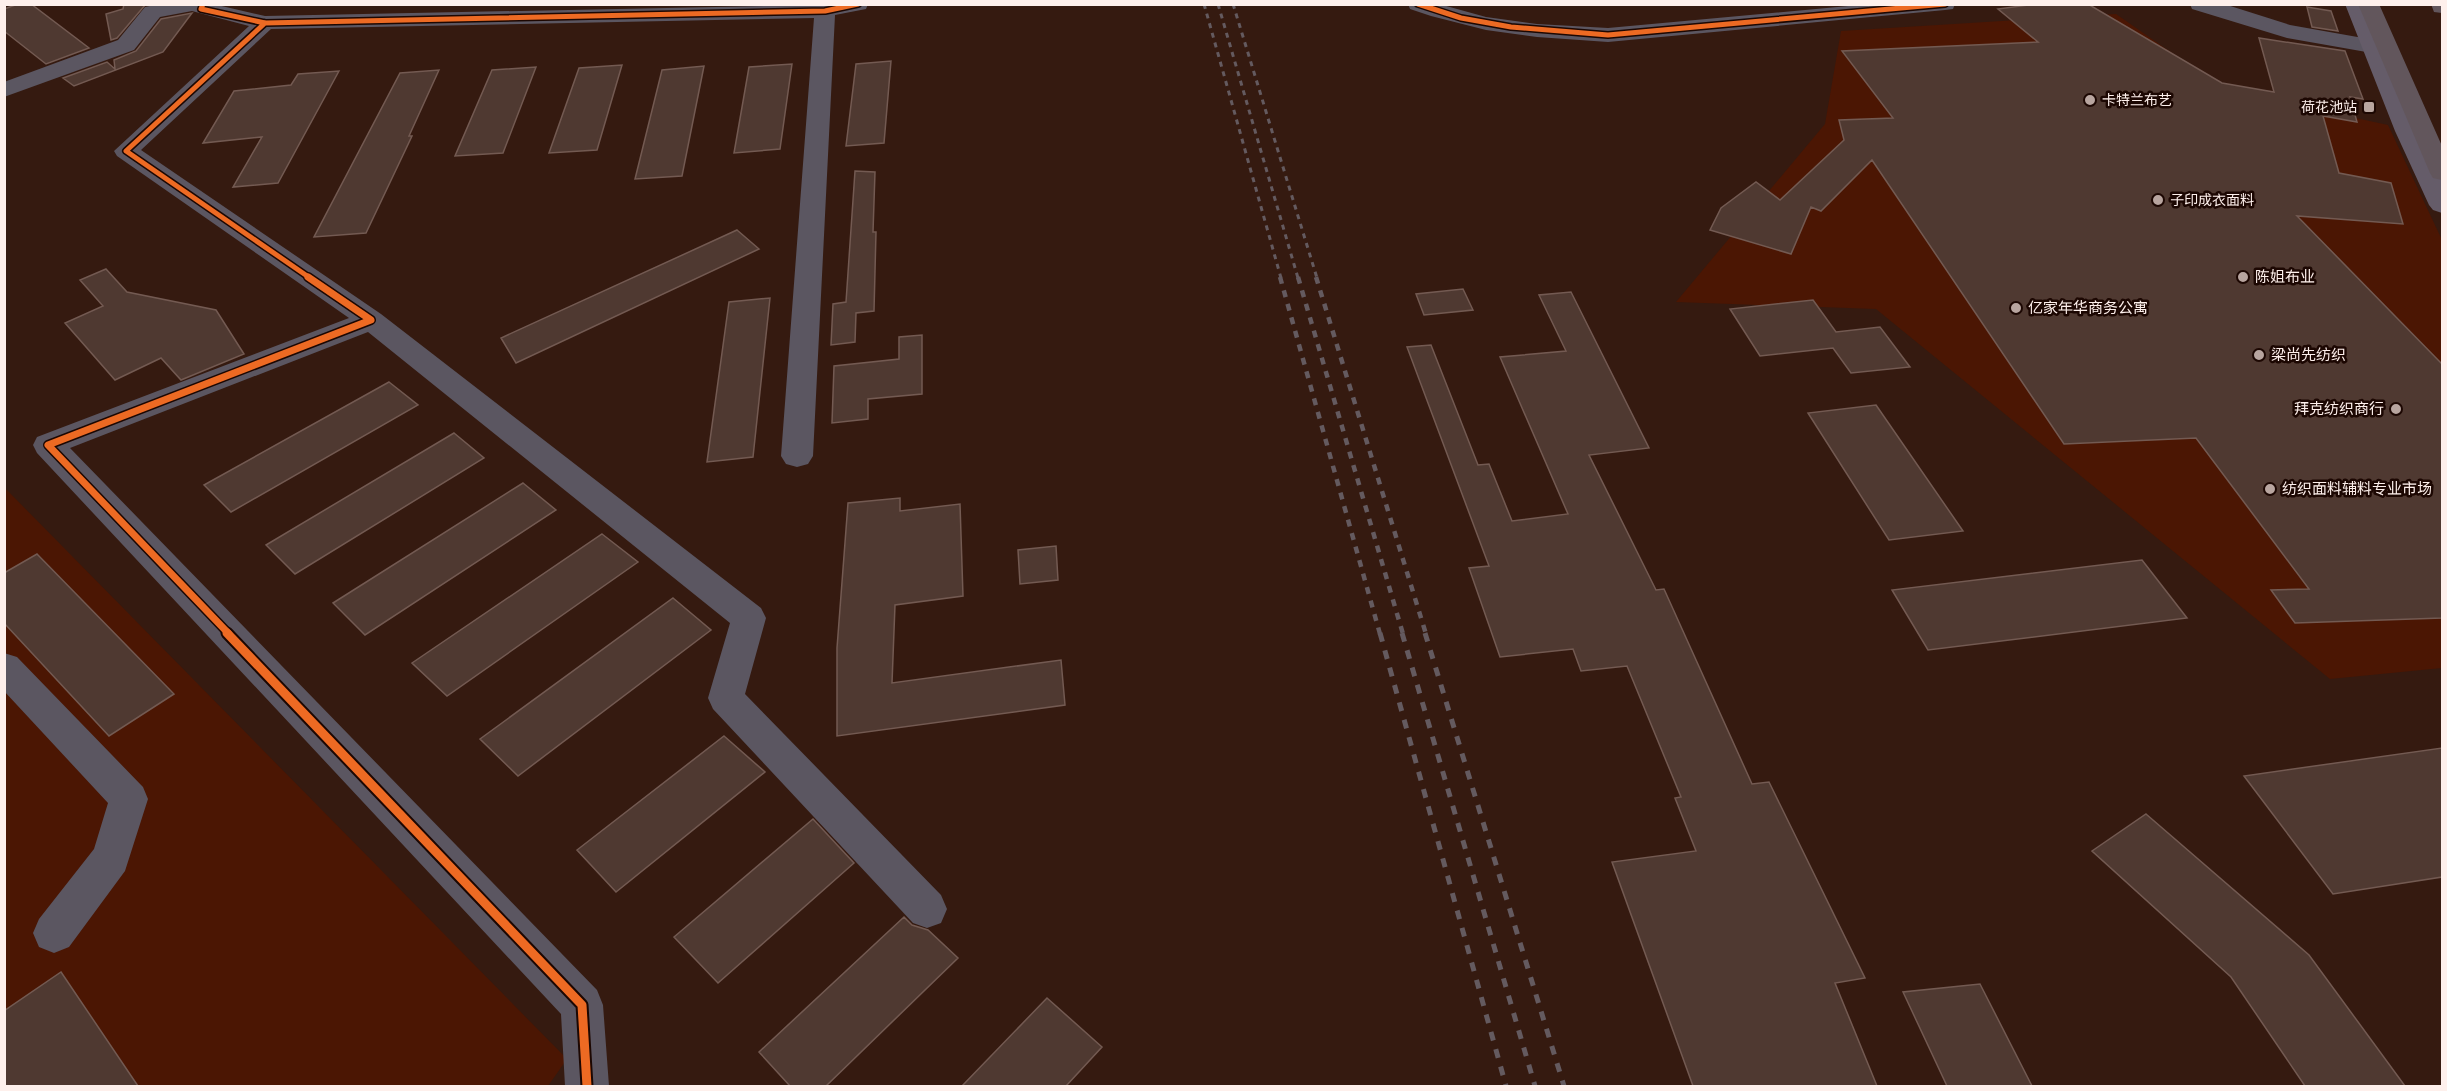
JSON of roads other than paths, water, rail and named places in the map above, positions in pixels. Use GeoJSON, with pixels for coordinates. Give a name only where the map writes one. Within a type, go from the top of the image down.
{"type":"FeatureCollection","features":[{"type":"Feature","properties":{"kind":"highway"},"geometry":{"type":"LineString","coordinates":[[2368,4],[2442,173]]}},
{"type":"Feature","properties":{"kind":"highway"},"geometry":{"type":"LineString","coordinates":[[2391,4],[2442,128]]}},
{"type":"Feature","properties":{"kind":"main road"},"geometry":{"type":"LineString","coordinates":[[2355,4],[2415,150],[2442,205]]}},
{"type":"Feature","properties":{"kind":"street"},"geometry":{"type":"LineString","coordinates":[[4,90],[126,45],[153,12],[197,4]]}},
{"type":"Feature","properties":{"kind":"street"},"geometry":{"type":"LineString","coordinates":[[203,4],[201,9],[265,22],[559,10],[825,11],[858,4]]}},
{"type":"Feature","properties":{"kind":"street"},"geometry":{"type":"LineString","coordinates":[[1418,4],[1471,20],[1559,34],[1608,34],[1945,4]]}},
{"type":"Feature","properties":{"kind":"street"},"geometry":{"type":"LineString","coordinates":[[2200,4],[2287,31],[2372,46]]}},
{"type":"Feature","properties":{"kind":"street"},"geometry":{"type":"LineString","coordinates":[[797,456],[825,11]]}},
{"type":"Feature","properties":{"kind":"street"},"geometry":{"type":"LineString","coordinates":[[265,22],[126,151],[371,320],[749,618],[726,698],[927,909]]}},
{"type":"Feature","properties":{"kind":"street"},"geometry":{"type":"LineString","coordinates":[[371,320],[48,445],[582,1005],[587,1086]]}},
{"type":"Feature","properties":{"kind":"street"},"geometry":{"type":"LineString","coordinates":[[4,667],[129,799],[111,858],[54,933]]}},
{"type":"Feature","properties":{"kind":"railway"},"geometry":{"type":"LineString","coordinates":[[1204,4],[1281,278]]}},
{"type":"Feature","properties":{"kind":"railway"},"geometry":{"type":"LineString","coordinates":[[1218,4],[1298,278]]}},
{"type":"Feature","properties":{"kind":"railway"},"geometry":{"type":"LineString","coordinates":[[1233,4],[1317,278]]}},
{"type":"Feature","properties":{"kind":"railway"},"geometry":{"type":"LineString","coordinates":[[1280,277],[1380,634]]}},
{"type":"Feature","properties":{"kind":"railway"},"geometry":{"type":"LineString","coordinates":[[1298,277],[1403,634]]}},
{"type":"Feature","properties":{"kind":"railway"},"geometry":{"type":"LineString","coordinates":[[1316,277],[1426,634]]}},
{"type":"Feature","properties":{"kind":"railway"},"geometry":{"type":"LineString","coordinates":[[1380,633],[1506,1086]]}},
{"type":"Feature","properties":{"kind":"railway"},"geometry":{"type":"LineString","coordinates":[[1402,633],[1535,1086]]}},
{"type":"Feature","properties":{"kind":"railway"},"geometry":{"type":"LineString","coordinates":[[1425,633],[1564,1086]]}},
{"type":"Feature","properties":{"kind":"place","name":"卡特兰布艺"},"geometry":{"type":"Point","coordinates":[2090,100]}},
{"type":"Feature","properties":{"kind":"place","name":"荷花池站"},"geometry":{"type":"Point","coordinates":[2369,107]}},
{"type":"Feature","properties":{"kind":"place","name":"子印成衣面料"},"geometry":{"type":"Point","coordinates":[2158,200]}},
{"type":"Feature","properties":{"kind":"place","name":"陈姐布业"},"geometry":{"type":"Point","coordinates":[2243,277]}},
{"type":"Feature","properties":{"kind":"place","name":"亿家年华商务公寓"},"geometry":{"type":"Point","coordinates":[2016,308]}},
{"type":"Feature","properties":{"kind":"place","name":"梁尚先纺织"},"geometry":{"type":"Point","coordinates":[2259,355]}},
{"type":"Feature","properties":{"kind":"place","name":"拜克纺织商行"},"geometry":{"type":"Point","coordinates":[2396,409]}},
{"type":"Feature","properties":{"kind":"place","name":"纺织面料辅料专业市场"},"geometry":{"type":"Point","coordinates":[2270,489]}}]}
